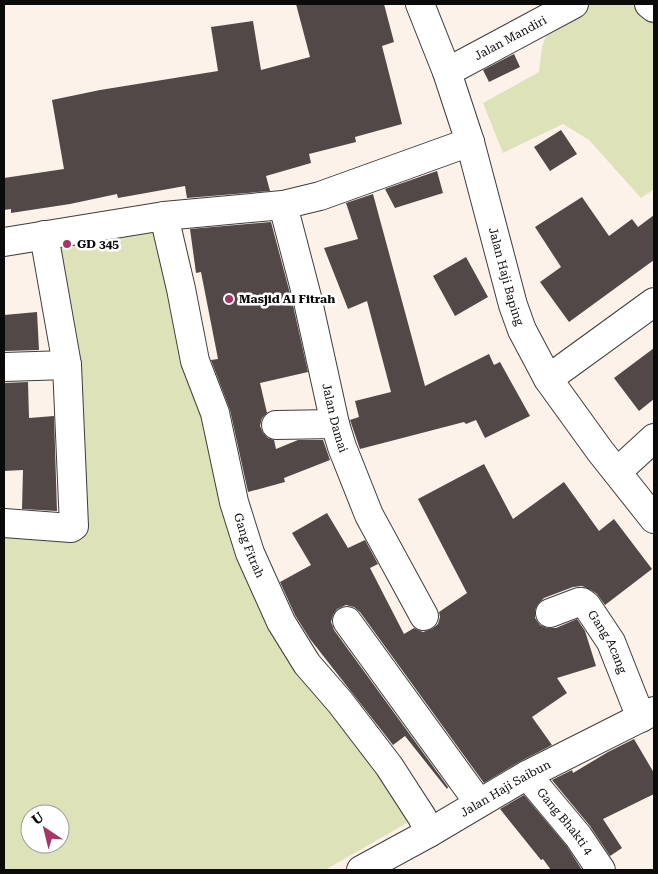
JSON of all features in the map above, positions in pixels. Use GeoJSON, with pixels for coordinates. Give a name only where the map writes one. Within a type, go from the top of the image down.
{"type":"FeatureCollection","features":[{"type":"Feature","properties":{"kind":"street","name":"Jalan Haji Baping"},"geometry":{"type":"LineString","coordinates":[[420,4],[447,72],[470,142],[513,305],[526,338],[548,379],[654,519]]}},
{"type":"Feature","properties":{"kind":"street","name":"Jalan Mandiri"},"geometry":{"type":"LineString","coordinates":[[447,72],[574,4]]}},
{"type":"Feature","properties":{"kind":"street"},"geometry":{"type":"LineString","coordinates":[[649,4],[654,8]]}},
{"type":"Feature","properties":{"kind":"street"},"geometry":{"type":"LineString","coordinates":[[4,242],[164,216],[283,205],[320,196],[470,142]]}},
{"type":"Feature","properties":{"kind":"street","name":"Jalan Damai"},"geometry":{"type":"LineString","coordinates":[[283,205],[307,297],[335,424],[358,490],[369,515],[424,616]]}},
{"type":"Feature","properties":{"kind":"street","name":"Gang Fitrah"},"geometry":{"type":"LineString","coordinates":[[164,216],[195,360],[215,413],[234,502],[250,553],[281,622],[307,664],[340,702],[390,766],[422,817],[429,833]]}},
{"type":"Feature","properties":{"kind":"street"},"geometry":{"type":"LineString","coordinates":[[4,523],[71,528],[74,526],[67,365],[44,235]]}},
{"type":"Feature","properties":{"kind":"street"},"geometry":{"type":"LineString","coordinates":[[548,379],[654,302]]}},
{"type":"Feature","properties":{"kind":"street"},"geometry":{"type":"LineString","coordinates":[[4,367],[67,365]]}},
{"type":"Feature","properties":{"kind":"street"},"geometry":{"type":"LineString","coordinates":[[276,425],[335,424]]}},
{"type":"Feature","properties":{"kind":"street"},"geometry":{"type":"LineString","coordinates":[[617,472],[654,438]]}},
{"type":"Feature","properties":{"kind":"street","name":"Gang Acang"},"geometry":{"type":"LineString","coordinates":[[550,613],[579,602],[587,606],[611,642],[648,714]]}},
{"type":"Feature","properties":{"kind":"street"},"geometry":{"type":"LineString","coordinates":[[346,620],[479,803]]}},
{"type":"Feature","properties":{"kind":"street","name":"Jalan Haji Saibun"},"geometry":{"type":"LineString","coordinates":[[361,870],[429,833],[527,775],[648,714]]}},
{"type":"Feature","properties":{"kind":"street","name":"Gang Bhakti 4"},"geometry":{"type":"LineString","coordinates":[[527,775],[578,836],[601,870]]}},
{"type":"Feature","properties":{"kind":"green space"},"geometry":{"type":"Polygon","coordinates":[[[575,4],[640,4],[654,19],[654,189],[641,198],[589,140],[563,124],[503,153],[483,103],[539,72],[542,47],[548,30],[575,4]]]}},
{"type":"Feature","properties":{"kind":"green space"},"geometry":{"type":"Polygon","coordinates":[[[163,213],[248,555],[419,816],[325,870],[4,870],[4,525],[75,530],[47,231],[163,213]]]}},
{"type":"Feature","properties":{"kind":"building"},"geometry":{"type":"Polygon","coordinates":[[[296,4],[384,4],[394,42],[382,46],[402,124],[355,137],[356,142],[309,154],[311,163],[266,176],[270,191],[187,198],[185,186],[118,198],[117,194],[70,204],[11,213],[11,209],[4,210],[4,178],[64,169],[52,100],[100,90],[218,71],[211,27],[253,21],[261,70],[310,57],[296,4]]]}},
{"type":"Feature","properties":{"kind":"building"},"geometry":{"type":"Polygon","coordinates":[[[514,54],[520,67],[489,82],[483,70],[514,54]]]}},
{"type":"Feature","properties":{"kind":"building"},"geometry":{"type":"Polygon","coordinates":[[[561,130],[577,154],[550,171],[534,147],[561,130]]]}},
{"type":"Feature","properties":{"kind":"building"},"geometry":{"type":"Polygon","coordinates":[[[437,171],[443,193],[395,208],[385,189],[437,171]]]}},
{"type":"Feature","properties":{"kind":"building"},"geometry":{"type":"Polygon","coordinates":[[[373,194],[425,386],[489,354],[494,365],[500,362],[530,416],[485,438],[476,420],[360,449],[350,420],[359,417],[355,401],[391,392],[367,301],[348,309],[324,248],[358,239],[346,203],[373,194]]]}},
{"type":"Feature","properties":{"kind":"building"},"geometry":{"type":"Polygon","coordinates":[[[582,197],[609,236],[632,219],[638,227],[654,215],[654,260],[569,322],[540,282],[561,267],[535,227],[582,197]]]}},
{"type":"Feature","properties":{"kind":"building"},"geometry":{"type":"Polygon","coordinates":[[[271,222],[308,372],[260,383],[267,413],[262,418],[260,426],[268,438],[274,440],[276,449],[298,440],[323,440],[330,460],[284,478],[285,482],[248,492],[230,410],[211,360],[218,359],[201,272],[196,273],[190,229],[271,222]]]}},
{"type":"Feature","properties":{"kind":"building"},"geometry":{"type":"Polygon","coordinates":[[[466,257],[488,297],[455,316],[433,276],[466,257]]]}},
{"type":"Feature","properties":{"kind":"building"},"geometry":{"type":"Polygon","coordinates":[[[37,312],[39,350],[4,351],[4,315],[37,312]]]}},
{"type":"Feature","properties":{"kind":"building"},"geometry":{"type":"Polygon","coordinates":[[[654,348],[654,399],[639,411],[614,378],[654,348]]]}},
{"type":"Feature","properties":{"kind":"building"},"geometry":{"type":"Polygon","coordinates":[[[28,382],[29,418],[54,416],[57,511],[22,509],[23,470],[4,471],[4,383],[28,382]]]}},
{"type":"Feature","properties":{"kind":"building"},"geometry":{"type":"Polygon","coordinates":[[[484,464],[513,519],[564,482],[599,531],[614,519],[652,569],[605,605],[597,594],[582,586],[573,587],[544,598],[538,604],[535,610],[535,618],[540,625],[547,628],[556,628],[577,619],[585,631],[596,666],[557,678],[567,693],[532,717],[552,745],[484,783],[360,612],[354,607],[346,605],[337,609],[331,622],[334,630],[448,787],[447,789],[405,736],[393,745],[310,639],[295,615],[280,582],[311,565],[292,533],[327,513],[348,548],[365,540],[378,564],[370,568],[404,634],[414,628],[423,632],[432,629],[438,624],[439,612],[467,593],[418,499],[484,464]]]}},
{"type":"Feature","properties":{"kind":"building"},"geometry":{"type":"Polygon","coordinates":[[[634,739],[654,773],[654,794],[603,819],[622,848],[610,856],[590,826],[552,780],[572,770],[573,773],[634,739]]]}},
{"type":"Feature","properties":{"kind":"building"},"geometry":{"type":"Polygon","coordinates":[[[524,795],[566,845],[582,870],[551,870],[500,809],[524,795]]]}},
{"type":"Feature","properties":{"kind":"place","name":"GD 345"},"geometry":{"type":"Point","coordinates":[67,244]}},
{"type":"Feature","properties":{"kind":"place","name":"Masjid Al Fitrah"},"geometry":{"type":"Point","coordinates":[229,299]}}]}
